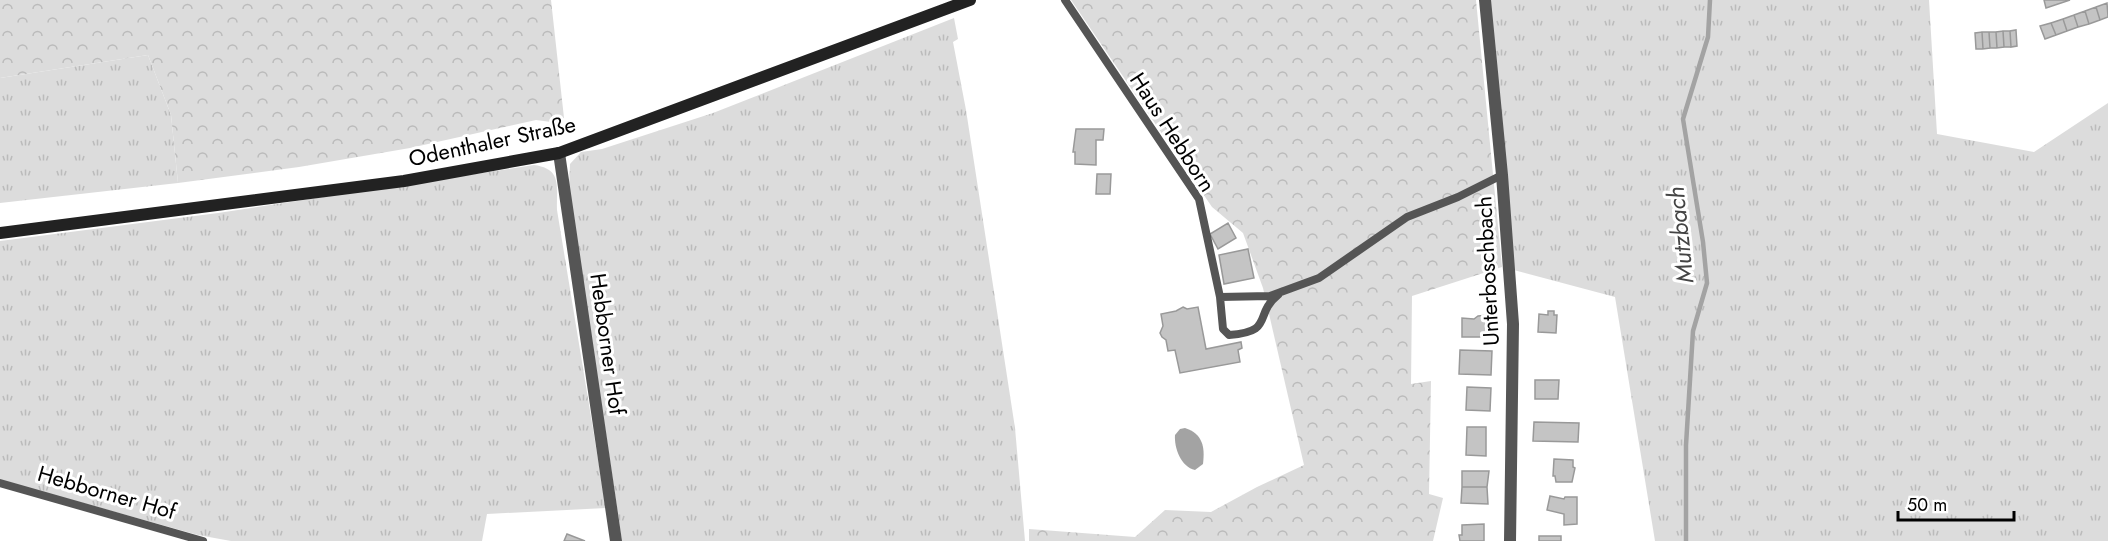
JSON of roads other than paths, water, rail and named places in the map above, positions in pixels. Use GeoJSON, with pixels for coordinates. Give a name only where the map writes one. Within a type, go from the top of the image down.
{"type":"FeatureCollection","features":[{"type":"Feature","properties":{"kind":"main road","name":"Odenthaler Straße"},"geometry":{"type":"LineString","coordinates":[[0,233],[404,181],[559,153],[970,0]]}},
{"type":"Feature","properties":{"kind":"street","name":"Unterboschbach"},"geometry":{"type":"LineString","coordinates":[[1485,0],[1502,175],[1513,324],[1510,541]]}},
{"type":"Feature","properties":{"kind":"street","name":"Hebborner Hof"},"geometry":{"type":"LineString","coordinates":[[559,153],[615,541]]}},
{"type":"Feature","properties":{"kind":"lane","name":"Haus Hebborn"},"geometry":{"type":"LineString","coordinates":[[1065,0],[1198,199],[1220,297],[1222,329],[1229,335],[1254,331],[1260,325],[1272,300],[1281,293]]}},
{"type":"Feature","properties":{"kind":"lane"},"geometry":{"type":"LineString","coordinates":[[1220,297],[1270,296],[1319,278],[1407,217],[1458,197],[1502,175]]}},
{"type":"Feature","properties":{"kind":"lane","name":"Hebborner Hof"},"geometry":{"type":"LineString","coordinates":[[0,483],[203,541]]}},
{"type":"Feature","properties":{"kind":"waterway","name":"Mutzbach"},"geometry":{"type":"LineString","coordinates":[[1686,541],[1686,445],[1693,331],[1707,283],[1703,242],[1683,119],[1708,37],[1710,0]]}}]}
